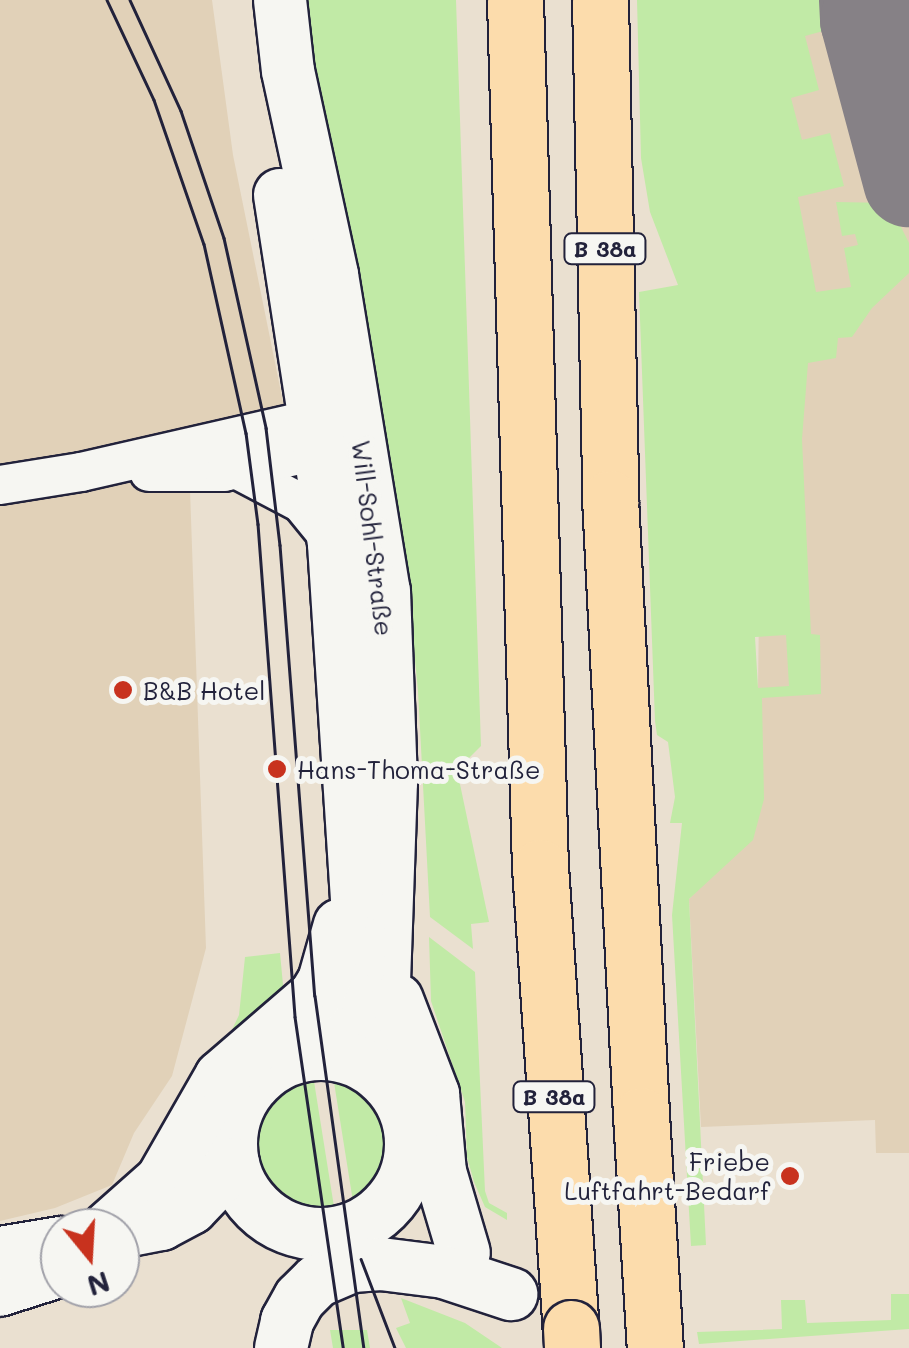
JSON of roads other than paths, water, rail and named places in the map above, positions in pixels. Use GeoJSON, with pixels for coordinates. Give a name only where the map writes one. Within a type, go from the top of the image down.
{"type":"FeatureCollection","features":[{"type":"Feature","properties":{"kind":"main road","name":"Will-Sohl-Straße"},"geometry":{"type":"LineString","coordinates":[[247,0],[332,432],[384,591],[390,696],[382,1036],[388,1083]]}},
{"type":"Feature","properties":{"kind":"main road","name":"Will-Sohl-Straße"},"geometry":{"type":"LineString","coordinates":[[280,0],[332,432],[334,544],[350,736],[353,876],[360,942],[354,998],[338,1034],[321,1053]]}},
{"type":"Feature","properties":{"kind":"main road","name":"B 38a"},"geometry":{"type":"LineString","coordinates":[[600,0],[610,498],[656,1348]]}},
{"type":"Feature","properties":{"kind":"main road","name":"B 38a"},"geometry":{"type":"LineString","coordinates":[[509,15],[540,866],[575,1341]]}},
{"type":"Feature","properties":{"kind":"main road"},"geometry":{"type":"LineString","coordinates":[[130,1208],[162,1180],[221,1077],[314,996],[324,981],[353,876]]}},
{"type":"Feature","properties":{"kind":"main road"},"geometry":{"type":"LineString","coordinates":[[384,966],[434,1094],[440,1172],[485,1277]]}},
{"type":"Feature","properties":{"kind":"main road"},"geometry":{"type":"LineString","coordinates":[[321,1053],[364,1064],[388,1083],[404,1110],[411,1140],[382,1204],[346,1230],[305,1233],[285,1227],[251,1202],[232,1164],[232,1124],[250,1088],[281,1062],[321,1053]]}},
{"type":"Feature","properties":{"kind":"main road"},"geometry":{"type":"LineString","coordinates":[[140,1228],[161,1224],[191,1208],[232,1164]]}},
{"type":"Feature","properties":{"kind":"main road"},"geometry":{"type":"LineString","coordinates":[[382,1204],[418,1242],[485,1277],[575,1341]]}},
{"type":"Feature","properties":{"kind":"main road"},"geometry":{"type":"LineString","coordinates":[[279,1348],[274,1314],[279,1283],[290,1255],[305,1233]]}},
{"type":"Feature","properties":{"kind":"main road"},"geometry":{"type":"LineString","coordinates":[[0,1253],[40,1246]]}},
{"type":"Feature","properties":{"kind":"main road"},"geometry":{"type":"LineString","coordinates":[[279,1348],[287,1321],[300,1298],[318,1281],[352,1266],[408,1266],[485,1277]]}},
{"type":"Feature","properties":{"kind":"street"},"geometry":{"type":"LineString","coordinates":[[81,472],[236,469],[332,432]]}},
{"type":"Feature","properties":{"kind":"street"},"geometry":{"type":"LineString","coordinates":[[0,484],[332,432]]}},
{"type":"Feature","properties":{"kind":"street"},"geometry":{"type":"LineString","coordinates":[[236,469],[301,503],[334,544]]}},
{"type":"Feature","properties":{"kind":"street"},"geometry":{"type":"LineString","coordinates":[[0,1297],[40,1284]]}},
{"type":"Feature","properties":{"kind":"tram line"},"geometry":{"type":"LineString","coordinates":[[107,0],[154,100],[204,244],[246,433],[258,524],[295,1017],[343,1348]]}},
{"type":"Feature","properties":{"kind":"tram line"},"geometry":{"type":"LineString","coordinates":[[130,0],[181,111],[224,238],[266,428],[280,545],[315,996],[364,1348]]}},
{"type":"Feature","properties":{"kind":"tram line"},"geometry":{"type":"LineString","coordinates":[[361,1259],[395,1348]]}},
{"type":"Feature","properties":{"kind":"place","name":"B&B Hotel"},"geometry":{"type":"Point","coordinates":[123,690]}},
{"type":"Feature","properties":{"kind":"place","name":"Hans-Thoma-Straße"},"geometry":{"type":"Point","coordinates":[277,769]}},
{"type":"Feature","properties":{"kind":"place","name":"Friebe Luftfahrt-Bedarf"},"geometry":{"type":"Point","coordinates":[790,1176]}}]}
